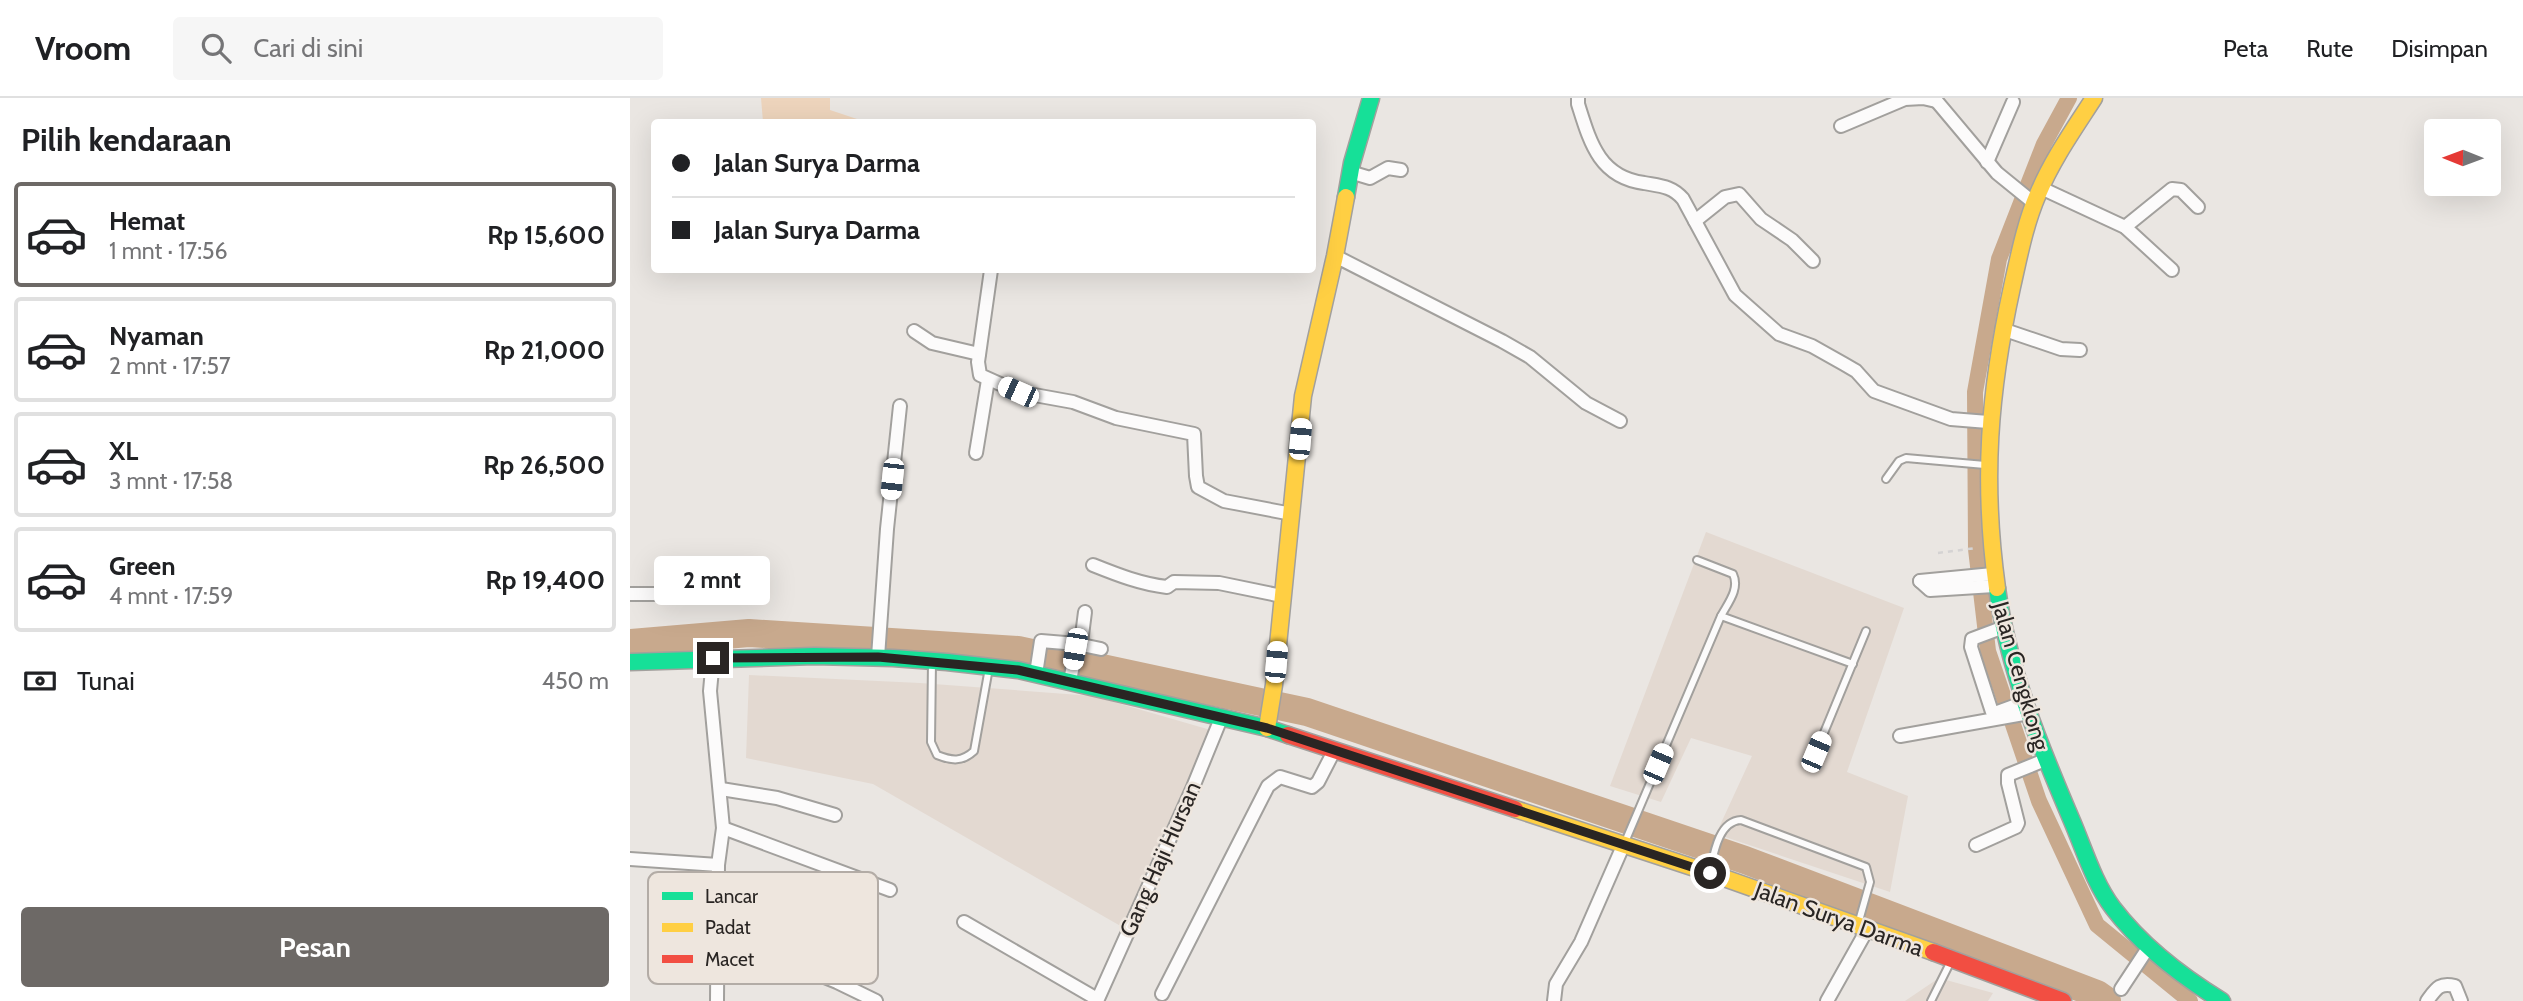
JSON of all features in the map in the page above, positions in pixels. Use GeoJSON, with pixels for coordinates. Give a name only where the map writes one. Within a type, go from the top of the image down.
{"type":"FeatureCollection","features":[{"type":"Feature","properties":{"kind":"main road"},"geometry":{"type":"LineString","coordinates":[[1268,720],[1274,685],[1303,396],[1335,256],[1350,172],[1371,98]]}},
{"type":"Feature","properties":{"kind":"main road","name":"Jalan Cengklong"},"geometry":{"type":"LineString","coordinates":[[2094,98],[2041,188],[2030,200],[1983,422],[1989,581],[2023,709],[2041,761],[2108,902],[2146,951],[2221,1001]]}},
{"type":"Feature","properties":{"kind":"main road","name":"Jalan Surya Darma"},"geometry":{"type":"LineString","coordinates":[[630,662],[878,653],[932,662],[1036,670],[1071,676],[1222,716],[1268,720],[1334,751],[1624,844],[1712,865],[2063,1001]]}},
{"type":"Feature","properties":{"kind":"street"},"geometry":{"type":"LineString","coordinates":[[1578,98],[1580,112],[1594,150],[1613,173],[1633,182],[1675,190],[1735,295],[1779,334],[1812,346],[1850,367],[1874,391],[1951,419],[1983,422]]}},
{"type":"Feature","properties":{"kind":"street"},"geometry":{"type":"LineString","coordinates":[[1841,126],[1905,99],[1935,100],[1997,173],[2030,200]]}},
{"type":"Feature","properties":{"kind":"street"},"geometry":{"type":"LineString","coordinates":[[1987,162],[2013,102]]}},
{"type":"Feature","properties":{"kind":"street"},"geometry":{"type":"LineString","coordinates":[[1350,172],[1370,178],[1388,168],[1401,170]]}},
{"type":"Feature","properties":{"kind":"street"},"geometry":{"type":"LineString","coordinates":[[2041,188],[2124,227],[2172,270]]}},
{"type":"Feature","properties":{"kind":"street"},"geometry":{"type":"LineString","coordinates":[[2124,227],[2172,189],[2181,190],[2198,207]]}},
{"type":"Feature","properties":{"kind":"street"},"geometry":{"type":"LineString","coordinates":[[1695,221],[1725,197],[1739,194],[1761,219],[1792,240],[1813,261]]}},
{"type":"Feature","properties":{"kind":"street"},"geometry":{"type":"LineString","coordinates":[[1335,256],[1530,357],[1586,403],[1620,421]]}},
{"type":"Feature","properties":{"kind":"street"},"geometry":{"type":"LineString","coordinates":[[992,273],[979,354],[980,376],[1018,392],[1073,402],[1116,418],[1194,433],[1195,476],[1198,487],[1224,501],[1292,514]]}},
{"type":"Feature","properties":{"kind":"street"},"geometry":{"type":"LineString","coordinates":[[2002,329],[2061,349],[2080,350]]}},
{"type":"Feature","properties":{"kind":"street"},"geometry":{"type":"LineString","coordinates":[[914,331],[932,343],[979,354]]}},
{"type":"Feature","properties":{"kind":"street"},"geometry":{"type":"LineString","coordinates":[[976,453],[988,380]]}},
{"type":"Feature","properties":{"kind":"street"},"geometry":{"type":"LineString","coordinates":[[878,653],[887,528],[900,406]]}},
{"type":"Feature","properties":{"kind":"street"},"geometry":{"type":"LineString","coordinates":[[1093,565],[1155,586],[1167,587],[1174,582],[1219,583],[1282,596]]}},
{"type":"Feature","properties":{"kind":"street"},"geometry":{"type":"LineString","coordinates":[[1943,585],[1989,581]]}},
{"type":"Feature","properties":{"kind":"street"},"geometry":{"type":"LineString","coordinates":[[630,594],[685,594]]}},
{"type":"Feature","properties":{"kind":"street"},"geometry":{"type":"LineString","coordinates":[[1071,676],[1085,612]]}},
{"type":"Feature","properties":{"kind":"street"},"geometry":{"type":"LineString","coordinates":[[2000,629],[1972,639],[1970,647],[1992,712],[2000,715]]}},
{"type":"Feature","properties":{"kind":"street"},"geometry":{"type":"LineString","coordinates":[[1036,670],[1041,641],[1101,649]]}},
{"type":"Feature","properties":{"kind":"street"},"geometry":{"type":"LineString","coordinates":[[713,658],[710,691],[723,828],[718,872]]}},
{"type":"Feature","properties":{"kind":"street"},"geometry":{"type":"LineString","coordinates":[[1899,736],[2023,709]]}},
{"type":"Feature","properties":{"kind":"street","name":"Gang Haji Hursan"},"geometry":{"type":"LineString","coordinates":[[1097,1000],[1222,716]]}},
{"type":"Feature","properties":{"kind":"street"},"geometry":{"type":"LineString","coordinates":[[1162,994],[1268,786],[1280,777],[1312,787],[1318,782],[1334,751]]}},
{"type":"Feature","properties":{"kind":"street"},"geometry":{"type":"LineString","coordinates":[[1976,845],[2016,827],[2018,823],[2008,775],[2041,761]]}},
{"type":"Feature","properties":{"kind":"street"},"geometry":{"type":"LineString","coordinates":[[721,789],[777,798],[835,815]]}},
{"type":"Feature","properties":{"kind":"street"},"geometry":{"type":"LineString","coordinates":[[723,828],[842,872]]}},
{"type":"Feature","properties":{"kind":"street"},"geometry":{"type":"LineString","coordinates":[[1554,1001],[1556,984],[1581,942],[1624,844]]}},
{"type":"Feature","properties":{"kind":"street"},"geometry":{"type":"LineString","coordinates":[[630,859],[718,865]]}},
{"type":"Feature","properties":{"kind":"street"},"geometry":{"type":"LineString","coordinates":[[878,886],[890,890]]}},
{"type":"Feature","properties":{"kind":"street"},"geometry":{"type":"LineString","coordinates":[[964,922],[1097,1000]]}},
{"type":"Feature","properties":{"kind":"street"},"geometry":{"type":"LineString","coordinates":[[1827,1001],[1862,924]]}},
{"type":"Feature","properties":{"kind":"street"},"geometry":{"type":"LineString","coordinates":[[2121,989],[2146,951]]}},
{"type":"Feature","properties":{"kind":"street"},"geometry":{"type":"LineString","coordinates":[[841,984],[876,1001]]}},
{"type":"Feature","properties":{"kind":"street"},"geometry":{"type":"LineString","coordinates":[[2427,1001],[2438,985],[2443,984],[2455,986],[2460,1001]]}},
{"type":"Feature","properties":{"kind":"lane"},"geometry":{"type":"LineString","coordinates":[[1886,479],[1893,467],[1906,458],[1984,465]]}},
{"type":"Feature","properties":{"kind":"lane"},"geometry":{"type":"LineString","coordinates":[[1624,844],[1721,616],[1735,591],[1736,580],[1733,574],[1697,560]]}},
{"type":"Feature","properties":{"kind":"lane"},"geometry":{"type":"LineString","coordinates":[[1721,616],[1853,664]]}},
{"type":"Feature","properties":{"kind":"lane"},"geometry":{"type":"LineString","coordinates":[[1816,752],[1866,631]]}},
{"type":"Feature","properties":{"kind":"lane"},"geometry":{"type":"LineString","coordinates":[[932,662],[931,742],[937,755],[950,760],[966,759],[974,751],[990,667]]}},
{"type":"Feature","properties":{"kind":"lane"},"geometry":{"type":"LineString","coordinates":[[1712,865],[1725,826],[1733,820],[1741,820],[1866,867],[1870,886],[1862,924]]}},
{"type":"Feature","properties":{"kind":"lane"},"geometry":{"type":"LineString","coordinates":[[1931,1001],[1951,959]]}},
{"type":"Feature","properties":{"kind":"path"},"geometry":{"type":"LineString","coordinates":[[1940,553],[1981,548]]}},
{"type":"Feature","properties":{"kind":"shaded area"},"geometry":{"type":"Polygon","coordinates":[[[761,98],[830,98],[830,110],[857,119],[763,119],[761,98]]]}},
{"type":"Feature","properties":{"kind":"shaded area"},"geometry":{"type":"Polygon","coordinates":[[[1706,532],[1904,608],[1847,772],[1908,796],[1890,892],[1716,834],[1752,756],[1691,738],[1661,802],[1610,786],[1706,532]]]}},
{"type":"Feature","properties":{"kind":"shaded area"},"geometry":{"type":"Polygon","coordinates":[[[749,675],[920,683],[1093,696],[1221,733],[1131,932],[873,784],[746,758],[749,675]]]}},
{"type":"Feature","properties":{"kind":"shaded area"},"geometry":{"type":"Polygon","coordinates":[[[1939,978],[1993,993],[1988,1001],[1905,1001],[1939,978]]]}},
{"type":"Feature","properties":{"kind":"waterway"},"geometry":{"type":"LineString","coordinates":[[2069,98],[2044,144],[1999,259],[1975,392],[1976,549],[1988,651],[2039,801],[2097,925],[2190,1001]]}},
{"type":"Feature","properties":{"kind":"waterway"},"geometry":{"type":"LineString","coordinates":[[630,643],[749,633],[1018,650],[1307,712],[1745,860],[2097,994],[2107,1001]]}},
{"type":"Feature","properties":{"kind":"traffic: fast"},"geometry":{"type":"LineString","coordinates":[[1346,197],[1352,163],[1371,98]]}},
{"type":"Feature","properties":{"kind":"traffic: fast"},"geometry":{"type":"LineString","coordinates":[[1997,588],[2017,678],[2048,764],[2100,888],[2124,922],[2149,948],[2177,971],[2222,1001]]}},
{"type":"Feature","properties":{"kind":"traffic: fast"},"geometry":{"type":"LineString","coordinates":[[630,662],[814,656],[947,662],[1018,670],[1288,735]]}},
{"type":"Feature","properties":{"kind":"traffic: slow"},"geometry":{"type":"LineString","coordinates":[[1997,588],[1992,549],[1989,473],[1993,400],[2004,326],[2033,205],[2057,157],[2094,98]]}},
{"type":"Feature","properties":{"kind":"traffic: slow"},"geometry":{"type":"LineString","coordinates":[[1267,728],[1274,685],[1303,396],[1346,197]]}},
{"type":"Feature","properties":{"kind":"traffic: slow"},"geometry":{"type":"LineString","coordinates":[[1515,809],[1710,873],[1933,952]]}},
{"type":"Feature","properties":{"kind":"traffic: jam"},"geometry":{"type":"LineString","coordinates":[[1288,735],[1515,809]]}},
{"type":"Feature","properties":{"kind":"traffic: jam"},"geometry":{"type":"LineString","coordinates":[[1933,952],[2063,1001]]}},
{"type":"Feature","properties":{"kind":"route"},"geometry":{"type":"LineString","coordinates":[[713,658],[878,657],[1018,670],[1267,728],[1710,873]]}}]}
